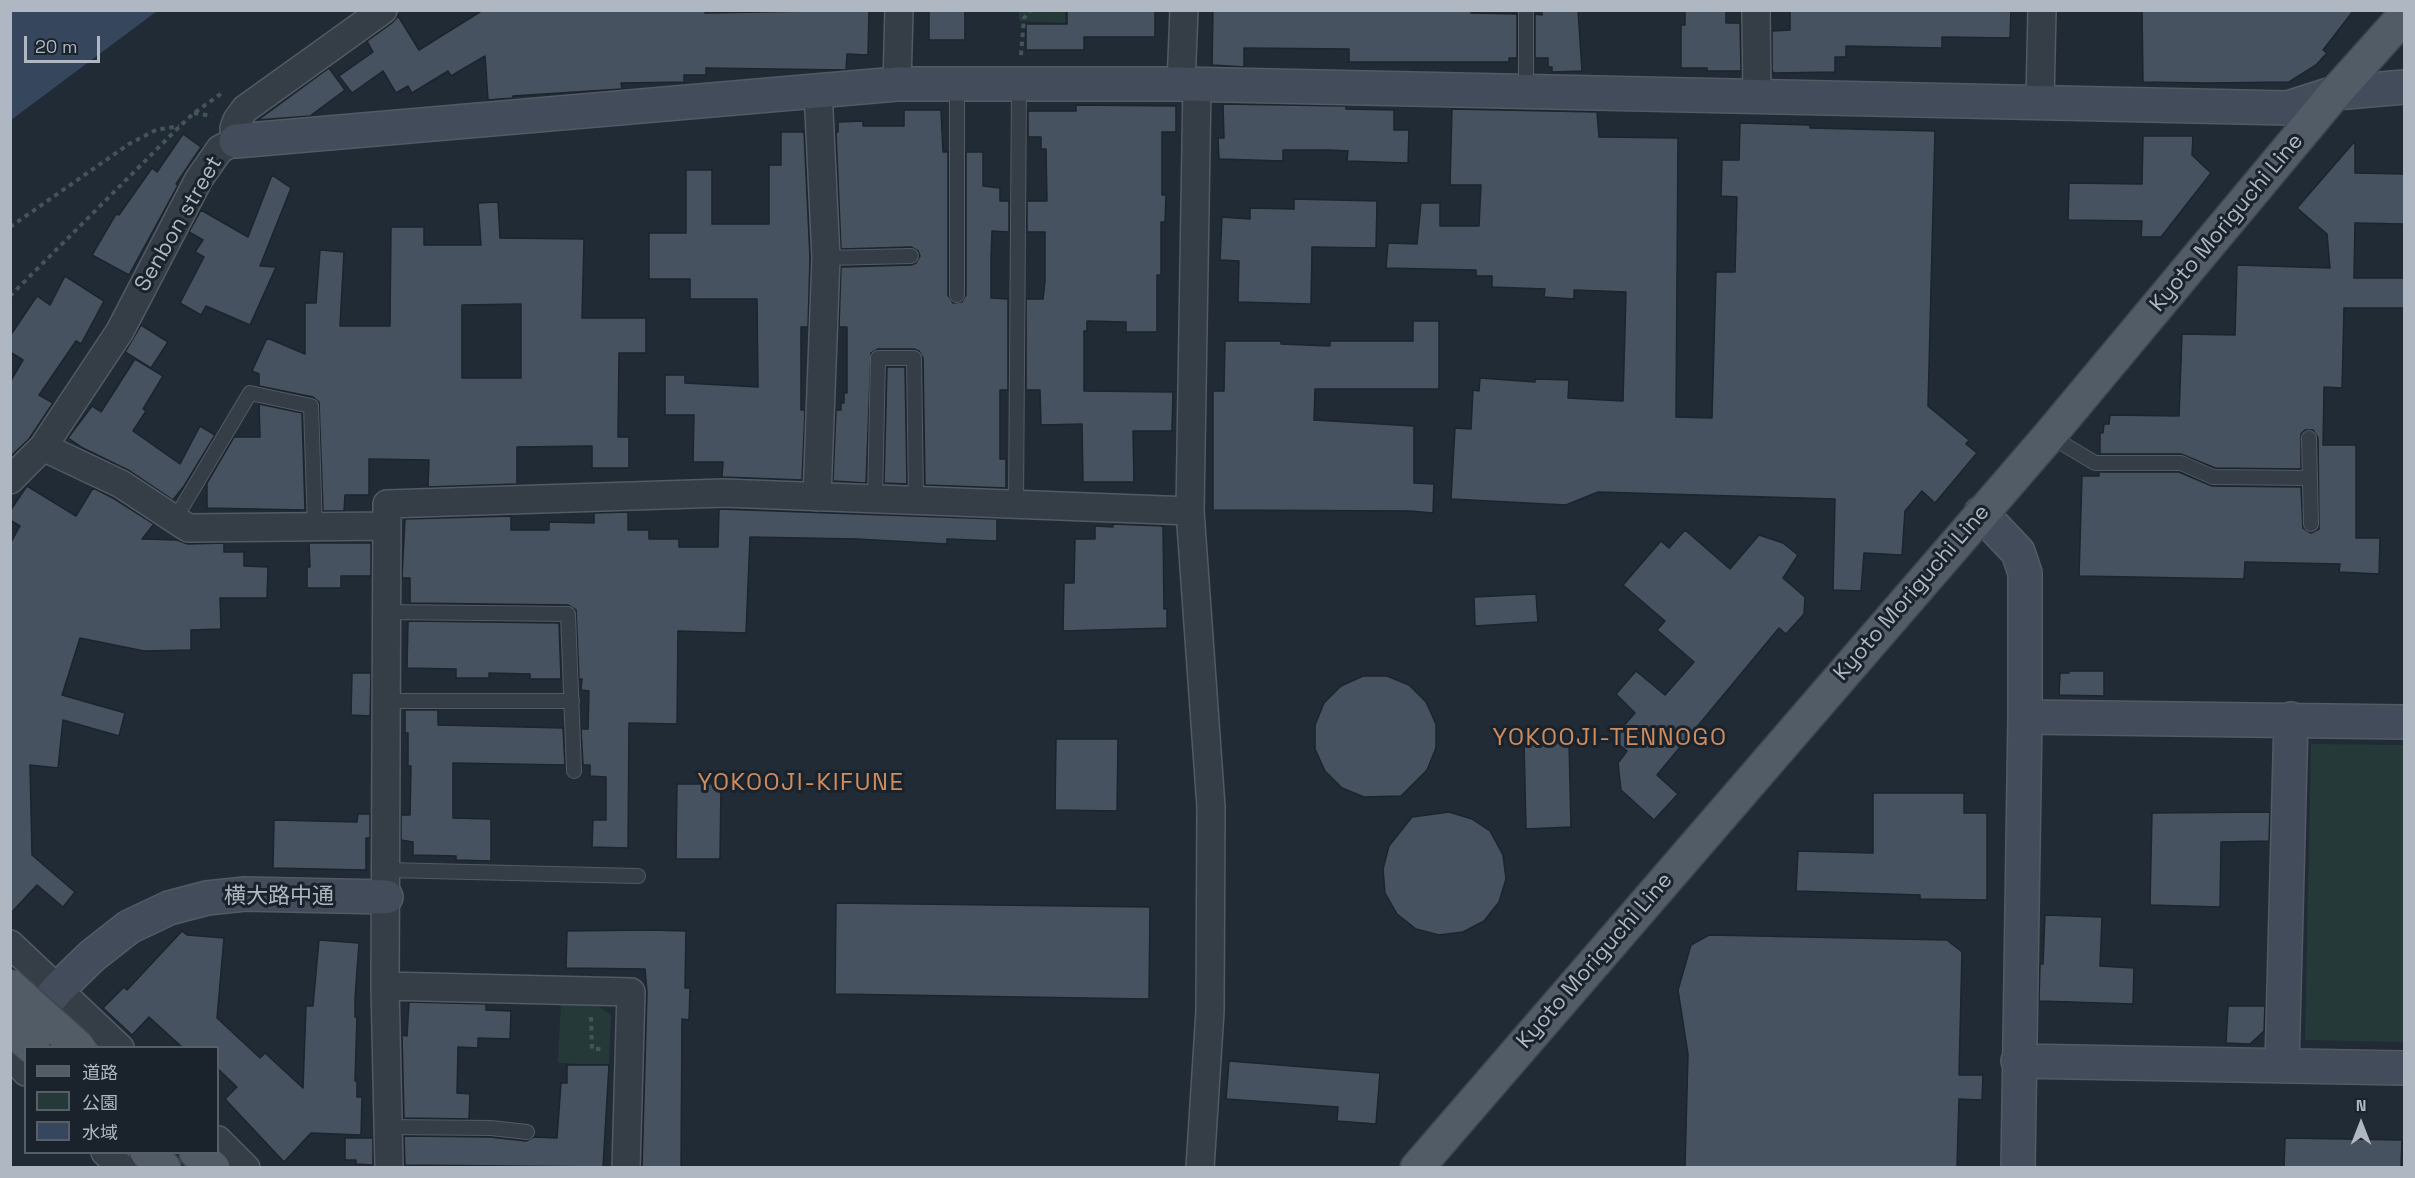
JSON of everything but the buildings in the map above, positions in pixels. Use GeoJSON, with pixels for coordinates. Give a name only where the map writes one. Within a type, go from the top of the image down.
{"type":"FeatureCollection","features":[{"type":"Feature","properties":{"kind":"main road","name":"Kyoto Moriguchi Line"},"geometry":{"type":"LineString","coordinates":[[1417,1167],[2049,436],[2334,93],[2404,16]]}},
{"type":"Feature","properties":{"kind":"main road"},"geometry":{"type":"LineString","coordinates":[[10,986],[78,1046]]}},
{"type":"Feature","properties":{"kind":"main road"},"geometry":{"type":"LineString","coordinates":[[10,1027],[32,1046]]}},
{"type":"Feature","properties":{"kind":"main road"},"geometry":{"type":"LineString","coordinates":[[149,1154],[164,1167]]}},
{"type":"Feature","properties":{"kind":"main road"},"geometry":{"type":"LineString","coordinates":[[198,1154],[213,1167]]}},
{"type":"Feature","properties":{"kind":"street","name":"Senbon street"},"geometry":{"type":"LineString","coordinates":[[10,480],[43,447],[120,331],[199,179],[220,149],[236,141],[234,128],[245,109],[383,10]]}},
{"type":"Feature","properties":{"kind":"street"},"geometry":{"type":"LineString","coordinates":[[897,84],[899,10]]}},
{"type":"Feature","properties":{"kind":"street"},"geometry":{"type":"LineString","coordinates":[[1184,10],[1189,84],[1190,511],[1211,807],[1210,1011],[1200,1167]]}},
{"type":"Feature","properties":{"kind":"street"},"geometry":{"type":"LineString","coordinates":[[1756,10],[1757,96]]}},
{"type":"Feature","properties":{"kind":"street"},"geometry":{"type":"LineString","coordinates":[[2040,102],[2042,10]]}},
{"type":"Feature","properties":{"kind":"street"},"geometry":{"type":"LineString","coordinates":[[236,141],[897,84],[1189,84],[2288,108],[2334,93],[2404,87]]}},
{"type":"Feature","properties":{"kind":"street"},"geometry":{"type":"LineString","coordinates":[[817,497],[826,258],[818,90]]}},
{"type":"Feature","properties":{"kind":"street"},"geometry":{"type":"LineString","coordinates":[[43,447],[121,484],[188,528],[387,526]]}},
{"type":"Feature","properties":{"kind":"street"},"geometry":{"type":"LineString","coordinates":[[389,1167],[385,986],[387,504],[724,493],[1190,511]]}},
{"type":"Feature","properties":{"kind":"street"},"geometry":{"type":"LineString","coordinates":[[1981,513],[2018,552],[2025,573],[2018,1167]]}},
{"type":"Feature","properties":{"kind":"street"},"geometry":{"type":"LineString","coordinates":[[2025,717],[2404,722]]}},
{"type":"Feature","properties":{"kind":"street"},"geometry":{"type":"LineString","coordinates":[[2282,1066],[2292,719]]}},
{"type":"Feature","properties":{"kind":"street","name":"横大路中通"},"geometry":{"type":"LineString","coordinates":[[10,1046],[58,989],[92,956],[129,927],[169,908],[207,898],[386,883]]}},
{"type":"Feature","properties":{"kind":"street"},"geometry":{"type":"LineString","coordinates":[[10,944],[119,1046]]}},
{"type":"Feature","properties":{"kind":"street"},"geometry":{"type":"LineString","coordinates":[[385,986],[632,992],[626,1167]]}},
{"type":"Feature","properties":{"kind":"street"},"geometry":{"type":"LineString","coordinates":[[10,1053],[24,1069]]}},
{"type":"Feature","properties":{"kind":"street"},"geometry":{"type":"LineString","coordinates":[[2018,1061],[2404,1068]]}},
{"type":"Feature","properties":{"kind":"street"},"geometry":{"type":"LineString","coordinates":[[219,1141],[246,1167]]}},
{"type":"Feature","properties":{"kind":"street"},"geometry":{"type":"LineString","coordinates":[[107,1154],[122,1167]]}},
{"type":"Feature","properties":{"kind":"lane"},"geometry":{"type":"LineString","coordinates":[[1526,10],[1526,91]]}},
{"type":"Feature","properties":{"kind":"lane"},"geometry":{"type":"LineString","coordinates":[[957,84],[957,295]]}},
{"type":"Feature","properties":{"kind":"lane"},"geometry":{"type":"LineString","coordinates":[[1016,504],[1019,84]]}},
{"type":"Feature","properties":{"kind":"lane"},"geometry":{"type":"LineString","coordinates":[[826,258],[911,256]]}},
{"type":"Feature","properties":{"kind":"lane"},"geometry":{"type":"LineString","coordinates":[[875,499],[878,358],[914,358],[916,501]]}},
{"type":"Feature","properties":{"kind":"lane"},"geometry":{"type":"LineString","coordinates":[[176,519],[250,393],[311,406],[315,526]]}},
{"type":"Feature","properties":{"kind":"lane"},"geometry":{"type":"LineString","coordinates":[[2049,436],[2095,463],[2181,463],[2213,477],[2310,478]]}},
{"type":"Feature","properties":{"kind":"lane"},"geometry":{"type":"LineString","coordinates":[[2309,438],[2311,524]]}},
{"type":"Feature","properties":{"kind":"lane"},"geometry":{"type":"LineString","coordinates":[[387,612],[568,614],[574,771]]}},
{"type":"Feature","properties":{"kind":"lane"},"geometry":{"type":"LineString","coordinates":[[386,701],[572,701]]}},
{"type":"Feature","properties":{"kind":"lane"},"geometry":{"type":"LineString","coordinates":[[386,883],[638,876]]}},
{"type":"Feature","properties":{"kind":"lane"},"geometry":{"type":"LineString","coordinates":[[388,1127],[491,1128],[527,1132]]}},
{"type":"Feature","properties":{"kind":"path"},"geometry":{"type":"LineString","coordinates":[[1019,84],[1024,18],[1031,10]]}},
{"type":"Feature","properties":{"kind":"path"},"geometry":{"type":"LineString","coordinates":[[10,297],[180,126],[223,92]]}},
{"type":"Feature","properties":{"kind":"path"},"geometry":{"type":"LineString","coordinates":[[10,227],[129,144],[156,129],[180,126]]}},
{"type":"Feature","properties":{"kind":"path"},"geometry":{"type":"LineString","coordinates":[[584,1016],[593,1017],[592,1049],[629,1050]]}},
{"type":"Feature","properties":{"kind":"green space"},"geometry":{"type":"Polygon","coordinates":[[[1019,11],[1065,11],[1065,23],[1019,21],[1019,11]]]}},
{"type":"Feature","properties":{"kind":"green space"},"geometry":{"type":"Polygon","coordinates":[[[2311,744],[2404,745],[2404,1042],[2305,1040],[2311,744]]]}},
{"type":"Feature","properties":{"kind":"green space"},"geometry":{"type":"Polygon","coordinates":[[[561,1002],[595,1004],[611,1015],[609,1065],[558,1063],[561,1002]]]}},
{"type":"Feature","properties":{"kind":"water"},"geometry":{"type":"Polygon","coordinates":[[[11,10],[157,10],[157,11],[11,120],[11,10]]]}},
{"type":"Feature","properties":{"kind":"district","name":"YOKOOJI-TENNOGO"},"geometry":{"type":"Point","coordinates":[1610,738]}},
{"type":"Feature","properties":{"kind":"district","name":"YOKOOJI-KIFUNE"},"geometry":{"type":"Point","coordinates":[801,783]}}]}
